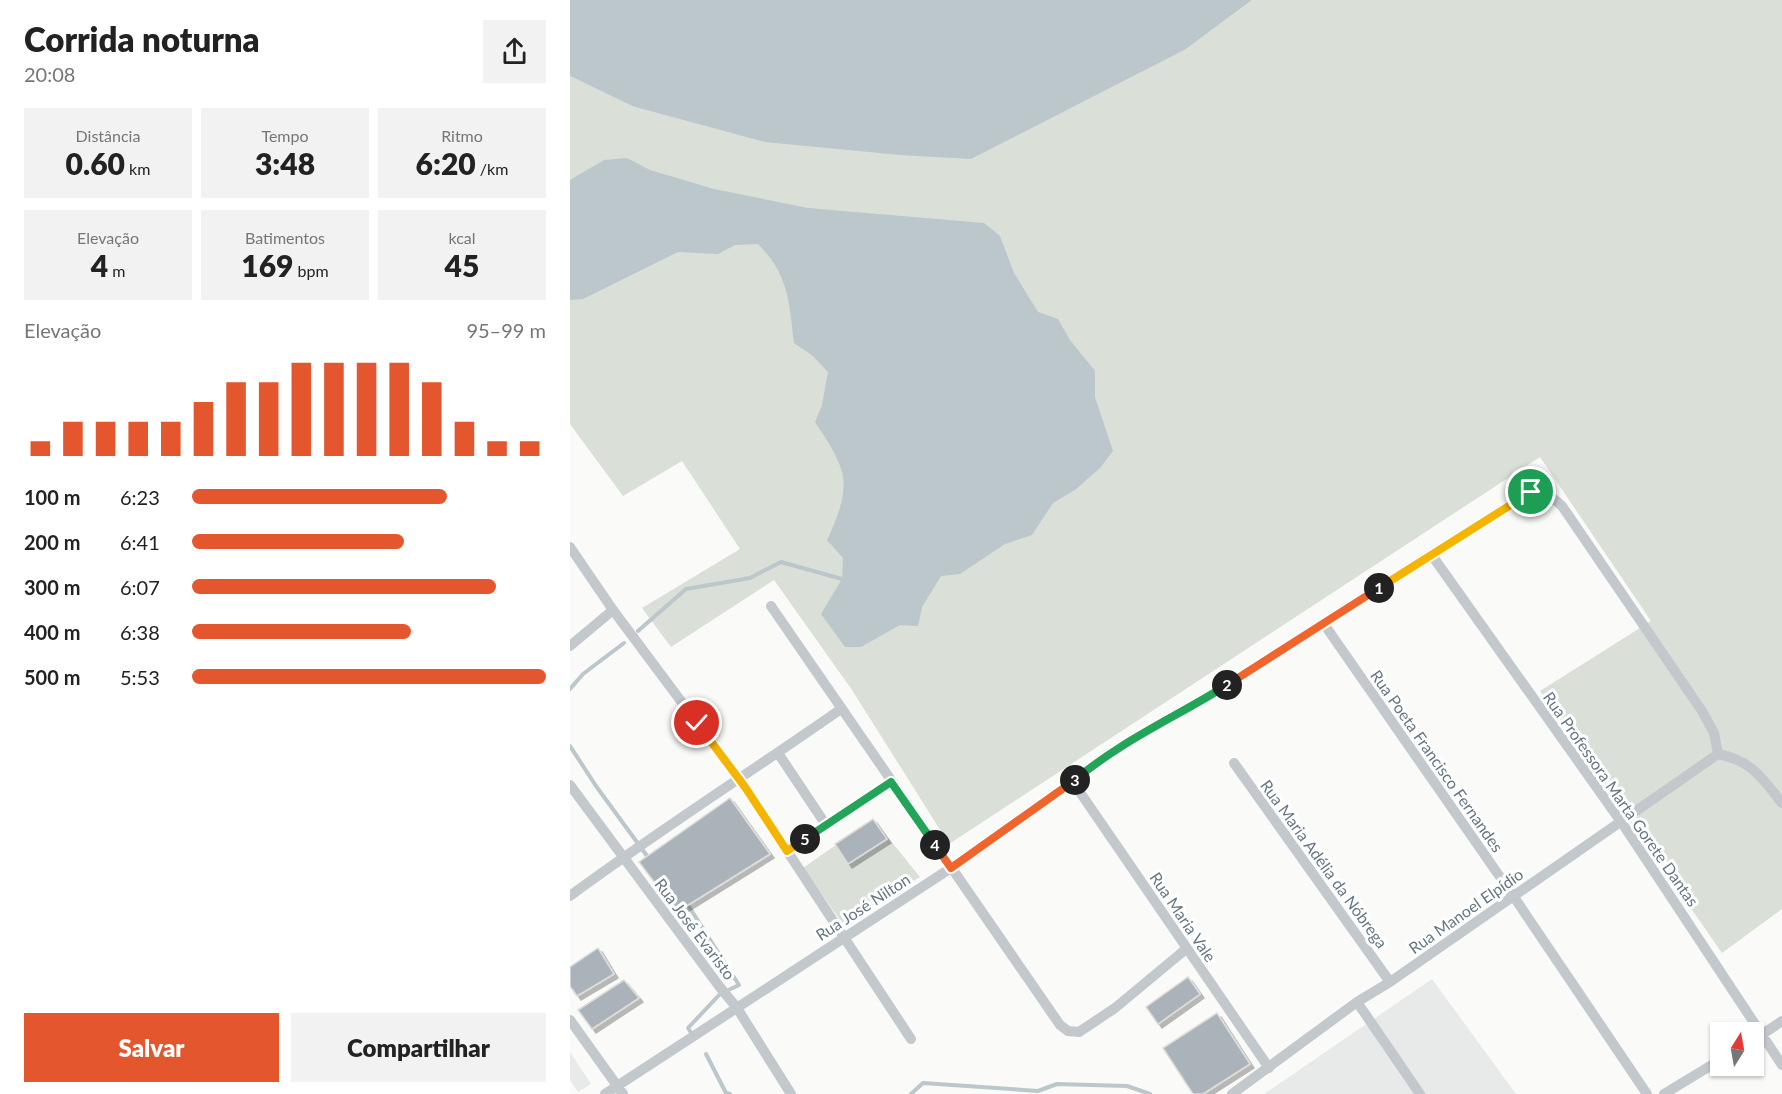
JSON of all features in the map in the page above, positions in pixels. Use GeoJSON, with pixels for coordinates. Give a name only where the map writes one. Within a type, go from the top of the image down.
{"type":"FeatureCollection","features":[{"type":"Feature","properties":{"kind":"street","name":"Rua José Nilton"},"geometry":{"type":"LineString","coordinates":[[605,1094],[620,1090],[737,1008],[951,868],[1073,782],[1106,755],[1195,705],[1531,492],[1538,492],[1553,498],[1562,506],[1702,711],[1714,733],[1718,754]]}},
{"type":"Feature","properties":{"kind":"street"},"geometry":{"type":"LineString","coordinates":[[570,547],[613,610],[740,780],[910,1039]]}},
{"type":"Feature","properties":{"kind":"street","name":"Rua Professora Marta Gorete Dantas"},"geometry":{"type":"LineString","coordinates":[[1431,554],[1622,823],[1748,1022]]}},
{"type":"Feature","properties":{"kind":"street"},"geometry":{"type":"LineString","coordinates":[[771,606],[1060,1025],[1068,1031],[1079,1032],[1115,1008],[1186,949]]}},
{"type":"Feature","properties":{"kind":"street"},"geometry":{"type":"LineString","coordinates":[[570,646],[613,610]]}},
{"type":"Feature","properties":{"kind":"street","name":"Rua Poeta Francisco Fernandes"},"geometry":{"type":"LineString","coordinates":[[1324,624],[1514,897],[1647,1094]]}},
{"type":"Feature","properties":{"kind":"street"},"geometry":{"type":"LineString","coordinates":[[570,896],[841,709]]}},
{"type":"Feature","properties":{"kind":"street"},"geometry":{"type":"LineString","coordinates":[[778,753],[826,825]]}},
{"type":"Feature","properties":{"kind":"street"},"geometry":{"type":"LineString","coordinates":[[1718,754],[1736,758],[1756,771],[1782,803]]}},
{"type":"Feature","properties":{"kind":"street","name":"Rua Manoel Elpídio"},"geometry":{"type":"LineString","coordinates":[[1232,1094],[1357,1002],[1390,982],[1622,823],[1718,754]]}},
{"type":"Feature","properties":{"kind":"street","name":"Rua Maria Adélia da Nóbrega"},"geometry":{"type":"LineString","coordinates":[[1234,763],[1390,982]]}},
{"type":"Feature","properties":{"kind":"street"},"geometry":{"type":"LineString","coordinates":[[787,851],[891,782]]}},
{"type":"Feature","properties":{"kind":"street","name":"Rua Maria Vale"},"geometry":{"type":"LineString","coordinates":[[1073,782],[1269,1068]]}},
{"type":"Feature","properties":{"kind":"street","name":"Rua José Evaristo"},"geometry":{"type":"LineString","coordinates":[[570,785],[628,854],[719,986],[737,1008],[791,1094]]}},
{"type":"Feature","properties":{"kind":"street"},"geometry":{"type":"LineString","coordinates":[[1357,1002],[1420,1094]]}},
{"type":"Feature","properties":{"kind":"street"},"geometry":{"type":"LineString","coordinates":[[570,1020],[620,1090]]}},
{"type":"Feature","properties":{"kind":"street"},"geometry":{"type":"LineString","coordinates":[[1764,1033],[1782,1021]]}},
{"type":"Feature","properties":{"kind":"street","name":"Rua Professora Marta Gorete Dantas"},"geometry":{"type":"LineString","coordinates":[[1764,1044],[1782,1065]]}},
{"type":"Feature","properties":{"kind":"street"},"geometry":{"type":"LineString","coordinates":[[1664,1094],[1710,1066]]}},
{"type":"Feature","properties":{"kind":"shaded area"},"geometry":{"type":"Polygon","coordinates":[[[570,0],[1252,0],[1186,49],[971,159],[900,155],[765,142],[632,106],[570,76],[570,0]]]}},
{"type":"Feature","properties":{"kind":"shaded area"},"geometry":{"type":"Polygon","coordinates":[[[1252,0],[1782,0],[1782,909],[1722,953],[1540,691],[1651,621],[1540,457],[949,844],[852,690],[774,580],[671,647],[642,608],[740,549],[682,461],[623,496],[570,424],[570,76],[632,106],[1186,49],[1252,0]]]}},
{"type":"Feature","properties":{"kind":"shaded area"},"geometry":{"type":"Polygon","coordinates":[[[627,158],[650,170],[714,189],[808,208],[984,223],[1000,236],[1014,273],[1038,312],[1058,319],[1070,340],[1095,371],[1095,397],[1113,451],[1100,468],[1075,490],[1053,503],[1032,535],[1005,544],[960,574],[941,576],[922,607],[918,626],[900,625],[861,647],[845,647],[821,614],[842,579],[843,558],[827,540],[842,498],[842,472],[834,452],[815,422],[822,405],[828,372],[813,356],[794,343],[786,290],[782,278],[768,255],[758,244],[735,245],[718,254],[678,252],[583,299],[570,300],[570,180],[604,160],[627,158]]]}},
{"type":"Feature","properties":{"kind":"shaded area"},"geometry":{"type":"Polygon","coordinates":[[[873,819],[920,877],[843,924],[803,868],[873,819]]]}},
{"type":"Feature","properties":{"kind":"shaded area"},"geometry":{"type":"Polygon","coordinates":[[[1432,979],[1516,1094],[1264,1094],[1432,979]]]}},
{"type":"Feature","properties":{"kind":"shaded area"},"geometry":{"type":"Polygon","coordinates":[[[570,1052],[591,1084],[578,1092],[570,1080],[570,1052]]]}},
{"type":"Feature","properties":{"kind":"building"},"geometry":{"type":"Polygon","coordinates":[[[730,798],[770,854],[677,912],[639,862],[730,798]]]}},
{"type":"Feature","properties":{"kind":"building"},"geometry":{"type":"Polygon","coordinates":[[[873,819],[887,839],[848,864],[835,844],[873,819]]]}},
{"type":"Feature","properties":{"kind":"building"},"geometry":{"type":"Polygon","coordinates":[[[598,948],[614,974],[577,996],[570,986],[570,967],[598,948]]]}},
{"type":"Feature","properties":{"kind":"building"},"geometry":{"type":"Polygon","coordinates":[[[1188,977],[1200,994],[1158,1024],[1146,1007],[1188,977]]]}},
{"type":"Feature","properties":{"kind":"building"},"geometry":{"type":"Polygon","coordinates":[[[624,980],[639,998],[592,1029],[578,1010],[624,980]]]}},
{"type":"Feature","properties":{"kind":"building"},"geometry":{"type":"Polygon","coordinates":[[[1217,1013],[1250,1064],[1203,1094],[1193,1094],[1163,1048],[1217,1013]]]}},
{"type":"Feature","properties":{"kind":"waterway"},"geometry":{"type":"LineString","coordinates":[[638,631],[686,589],[750,578],[781,562],[842,579]]}},
{"type":"Feature","properties":{"kind":"waterway"},"geometry":{"type":"LineString","coordinates":[[570,689],[583,674],[624,643]]}},
{"type":"Feature","properties":{"kind":"waterway"},"geometry":{"type":"LineString","coordinates":[[570,746],[650,860]]}},
{"type":"Feature","properties":{"kind":"waterway"},"geometry":{"type":"LineString","coordinates":[[686,902],[739,985],[720,994],[688,1028],[692,1034]]}},
{"type":"Feature","properties":{"kind":"waterway"},"geometry":{"type":"LineString","coordinates":[[706,1054],[726,1093],[730,1094]]}},
{"type":"Feature","properties":{"kind":"waterway"},"geometry":{"type":"LineString","coordinates":[[911,1094],[923,1083],[1038,1091],[1057,1084],[1127,1086],[1150,1094]]}},
{"type":"Feature","properties":{"kind":"route"},"geometry":{"type":"LineString","coordinates":[[697,723],[745,787],[787,851],[891,782],[951,868],[1073,782],[1106,755],[1195,705],[1531,492]]}}]}
